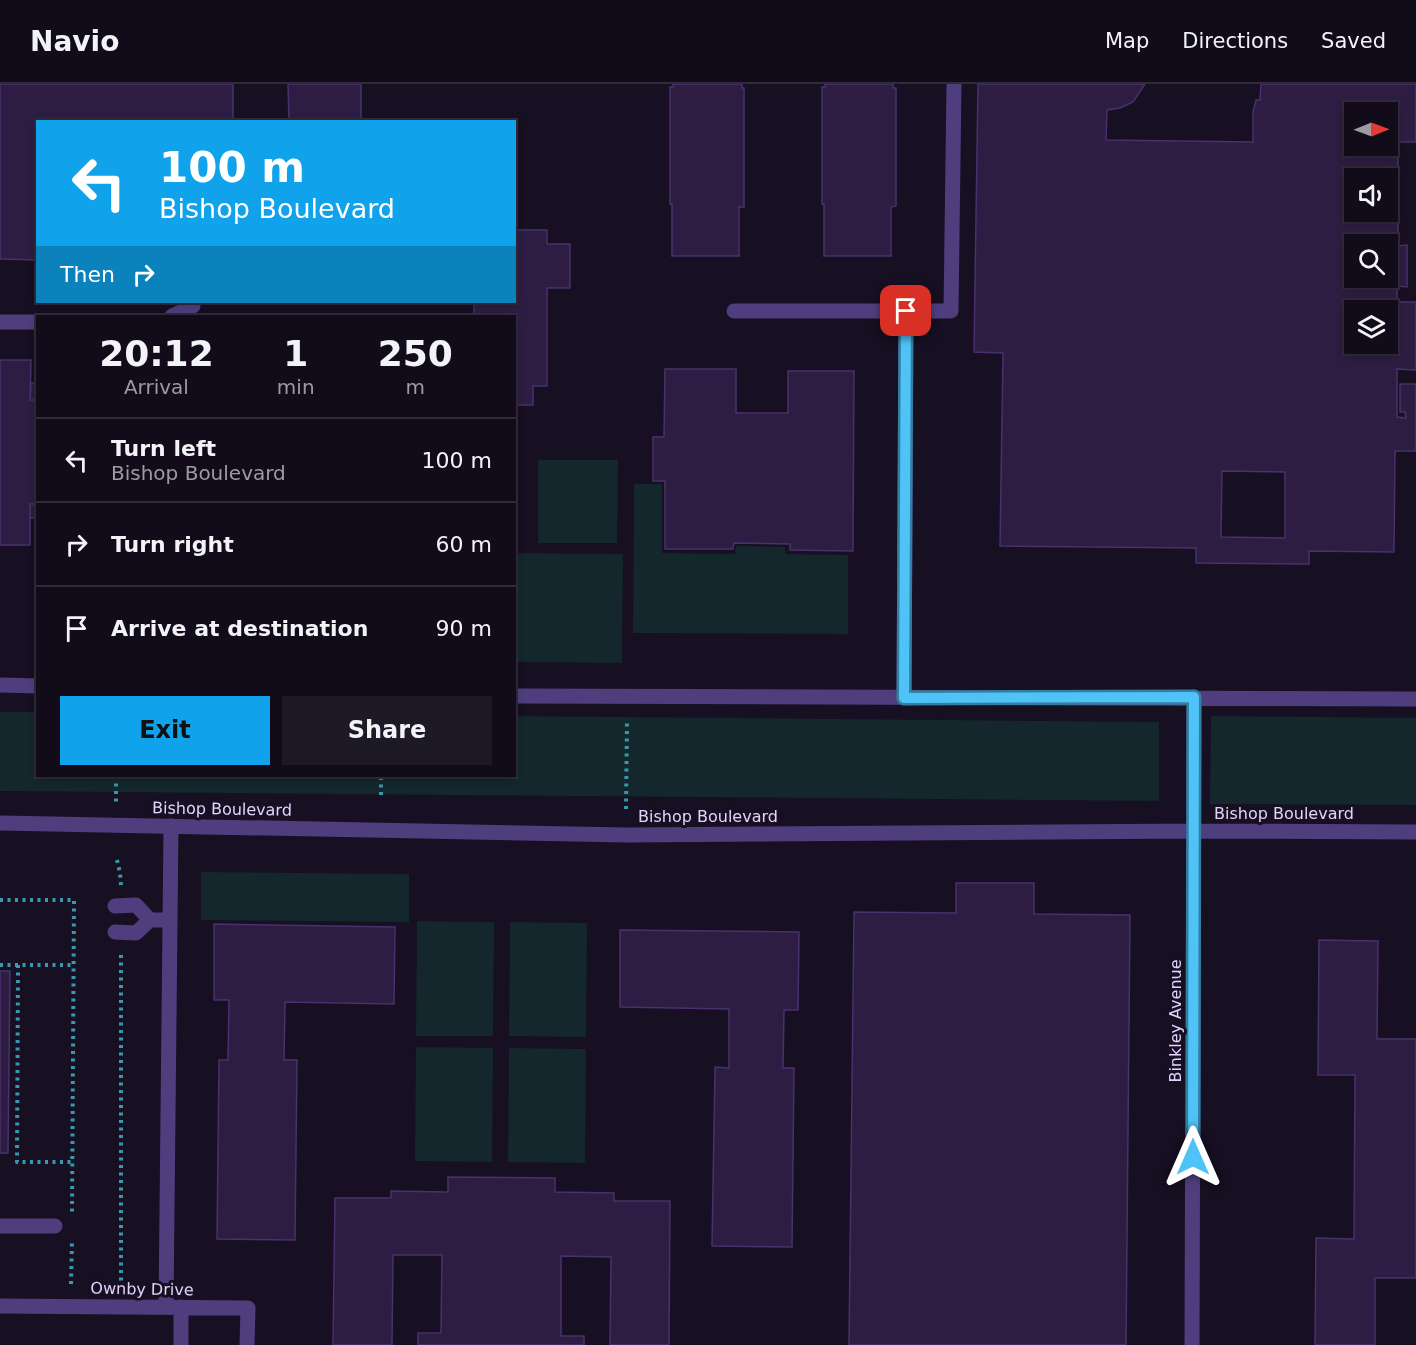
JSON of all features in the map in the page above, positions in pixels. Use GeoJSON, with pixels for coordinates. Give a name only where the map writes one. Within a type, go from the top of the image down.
{"type":"FeatureCollection","features":[{"type":"Feature","properties":{"kind":"street"},"geometry":{"type":"LineString","coordinates":[[734,311],[951,311],[954,84]]}},
{"type":"Feature","properties":{"kind":"street"},"geometry":{"type":"LineString","coordinates":[[174,315],[193,306]]}},
{"type":"Feature","properties":{"kind":"street"},"geometry":{"type":"LineString","coordinates":[[904,698],[906,311]]}},
{"type":"Feature","properties":{"kind":"street"},"geometry":{"type":"LineString","coordinates":[[0,322],[36,322]]}},
{"type":"Feature","properties":{"kind":"street"},"geometry":{"type":"LineString","coordinates":[[0,685],[36,686]]}},
{"type":"Feature","properties":{"kind":"street"},"geometry":{"type":"LineString","coordinates":[[516,696],[1416,699]]}},
{"type":"Feature","properties":{"kind":"street","name":"Binkley Avenue"},"geometry":{"type":"LineString","coordinates":[[1192,1345],[1194,697]]}},
{"type":"Feature","properties":{"kind":"street","name":"Bishop Boulevard"},"geometry":{"type":"LineString","coordinates":[[0,823],[626,835],[1193,831],[1416,832]]}},
{"type":"Feature","properties":{"kind":"street"},"geometry":{"type":"LineString","coordinates":[[171,826],[174,1307],[181,1345]]}},
{"type":"Feature","properties":{"kind":"street"},"geometry":{"type":"LineString","coordinates":[[118,906],[136,905],[150,920]]}},
{"type":"Feature","properties":{"kind":"street"},"geometry":{"type":"LineString","coordinates":[[118,932],[136,933],[150,920],[170,920]]}},
{"type":"Feature","properties":{"kind":"street"},"geometry":{"type":"LineString","coordinates":[[0,1226],[55,1226]]}},
{"type":"Feature","properties":{"kind":"street","name":"Ownby Drive"},"geometry":{"type":"LineString","coordinates":[[0,1306],[248,1308],[247,1345]]}},
{"type":"Feature","properties":{"kind":"path"},"geometry":{"type":"LineString","coordinates":[[626,809],[627,709]]}},
{"type":"Feature","properties":{"kind":"path"},"geometry":{"type":"LineString","coordinates":[[116,777],[116,808]]}},
{"type":"Feature","properties":{"kind":"path"},"geometry":{"type":"LineString","coordinates":[[381,777],[381,795]]}},
{"type":"Feature","properties":{"kind":"path"},"geometry":{"type":"LineString","coordinates":[[117,860],[120,873],[118,906]]}},
{"type":"Feature","properties":{"kind":"path"},"geometry":{"type":"LineString","coordinates":[[0,900],[74,900],[72,1218]]}},
{"type":"Feature","properties":{"kind":"path"},"geometry":{"type":"LineString","coordinates":[[118,932],[121,1281]]}},
{"type":"Feature","properties":{"kind":"path"},"geometry":{"type":"LineString","coordinates":[[0,965],[74,965]]}},
{"type":"Feature","properties":{"kind":"path"},"geometry":{"type":"LineString","coordinates":[[18,965],[16,1161],[72,1162]]}},
{"type":"Feature","properties":{"kind":"path"},"geometry":{"type":"LineString","coordinates":[[71,1286],[72,1230]]}},
{"type":"Feature","properties":{"kind":"green space"},"geometry":{"type":"Polygon","coordinates":[[[538,460],[618,460],[617,543],[538,543],[538,460]]]}},
{"type":"Feature","properties":{"kind":"green space"},"geometry":{"type":"Polygon","coordinates":[[[634,484],[662,484],[662,553],[735,554],[736,546],[785,547],[785,554],[848,555],[848,634],[633,633],[634,484]]]}},
{"type":"Feature","properties":{"kind":"green space"},"geometry":{"type":"Polygon","coordinates":[[[516,553],[623,554],[622,663],[516,662],[516,553]]]}},
{"type":"Feature","properties":{"kind":"green space"},"geometry":{"type":"Polygon","coordinates":[[[0,712],[36,712],[36,777],[516,777],[516,716],[1159,722],[1159,801],[0,791],[0,712]]]}},
{"type":"Feature","properties":{"kind":"green space"},"geometry":{"type":"Polygon","coordinates":[[[1211,716],[1416,718],[1416,805],[1210,804],[1211,716]]]}},
{"type":"Feature","properties":{"kind":"green space"},"geometry":{"type":"Polygon","coordinates":[[[201,872],[409,874],[409,922],[201,920],[201,872]]]}},
{"type":"Feature","properties":{"kind":"green space"},"geometry":{"type":"Polygon","coordinates":[[[417,921],[494,922],[493,1036],[416,1036],[417,921]]]}},
{"type":"Feature","properties":{"kind":"green space"},"geometry":{"type":"Polygon","coordinates":[[[510,922],[587,923],[586,1037],[509,1036],[510,922]]]}},
{"type":"Feature","properties":{"kind":"green space"},"geometry":{"type":"Polygon","coordinates":[[[416,1047],[493,1048],[492,1162],[415,1161],[416,1047]]]}},
{"type":"Feature","properties":{"kind":"green space"},"geometry":{"type":"Polygon","coordinates":[[[509,1048],[586,1049],[585,1163],[508,1162],[509,1048]]]}},
{"type":"Feature","properties":{"kind":"building"},"geometry":{"type":"Polygon","coordinates":[[[0,84],[233,84],[233,120],[36,120],[36,260],[0,259],[0,84]]]}},
{"type":"Feature","properties":{"kind":"building"},"geometry":{"type":"Polygon","coordinates":[[[288,84],[361,84],[361,120],[289,120],[288,84]]]}},
{"type":"Feature","properties":{"kind":"building"},"geometry":{"type":"Polygon","coordinates":[[[673,84],[742,84],[744,88],[744,207],[739,207],[739,256],[672,256],[670,87],[673,87],[673,84]]]}},
{"type":"Feature","properties":{"kind":"building"},"geometry":{"type":"Polygon","coordinates":[[[825,84],[893,84],[893,88],[896,88],[896,206],[891,207],[891,256],[824,256],[822,87],[825,87],[825,84]]]}},
{"type":"Feature","properties":{"kind":"building"},"geometry":{"type":"Polygon","coordinates":[[[978,84],[1145,84],[1133,102],[1120,108],[1107,110],[1106,140],[1253,142],[1253,112],[1256,100],[1260,100],[1261,84],[1416,84],[1416,142],[1398,142],[1398,102],[1344,102],[1344,156],[1398,156],[1398,168],[1344,168],[1344,222],[1398,222],[1398,234],[1344,234],[1344,288],[1397,288],[1397,300],[1344,300],[1344,354],[1398,354],[1398,302],[1416,302],[1416,370],[1397,369],[1397,417],[1406,418],[1405,412],[1400,412],[1400,384],[1416,384],[1416,451],[1395,451],[1394,552],[1309,551],[1309,564],[1196,563],[1196,548],[1000,546],[1003,353],[974,352],[978,84]],[[1222,471],[1221,537],[1285,538],[1285,472],[1222,471]]]}},
{"type":"Feature","properties":{"kind":"building"},"geometry":{"type":"Polygon","coordinates":[[[516,230],[547,230],[547,244],[570,244],[570,288],[547,288],[547,386],[533,386],[533,405],[516,405],[516,315],[474,315],[474,303],[516,303],[516,230]]]}},
{"type":"Feature","properties":{"kind":"building"},"geometry":{"type":"Polygon","coordinates":[[[1407,245],[1407,287],[1398,286],[1398,246],[1407,245]]]}},
{"type":"Feature","properties":{"kind":"building"},"geometry":{"type":"Polygon","coordinates":[[[0,360],[31,360],[30,400],[36,400],[36,504],[30,504],[30,545],[0,545],[0,360]]]}},
{"type":"Feature","properties":{"kind":"building"},"geometry":{"type":"Polygon","coordinates":[[[665,369],[736,369],[736,413],[788,413],[788,371],[854,371],[853,551],[790,550],[790,544],[734,543],[733,549],[665,549],[665,481],[653,481],[653,437],[664,437],[665,369]]]}},
{"type":"Feature","properties":{"kind":"building"},"geometry":{"type":"Polygon","coordinates":[[[31,383],[36,383],[36,400],[30,400],[31,383]]]}},
{"type":"Feature","properties":{"kind":"building"},"geometry":{"type":"Polygon","coordinates":[[[30,504],[36,504],[36,518],[30,518],[30,504]]]}},
{"type":"Feature","properties":{"kind":"building"},"geometry":{"type":"Polygon","coordinates":[[[956,883],[1034,883],[1034,914],[1130,915],[1126,1345],[849,1345],[854,912],[956,913],[956,883]]]}},
{"type":"Feature","properties":{"kind":"building"},"geometry":{"type":"Polygon","coordinates":[[[214,924],[395,927],[394,1004],[285,1002],[284,1060],[297,1060],[295,1240],[217,1239],[219,1060],[228,1060],[229,1000],[214,1000],[214,924]]]}},
{"type":"Feature","properties":{"kind":"building"},"geometry":{"type":"Polygon","coordinates":[[[620,930],[799,932],[798,1010],[784,1010],[783,1068],[794,1068],[792,1247],[712,1246],[715,1067],[729,1068],[729,1009],[620,1007],[620,930]]]}},
{"type":"Feature","properties":{"kind":"building"},"geometry":{"type":"Polygon","coordinates":[[[1319,940],[1378,941],[1377,1039],[1416,1039],[1416,1278],[1375,1278],[1375,1345],[1315,1345],[1316,1238],[1354,1239],[1355,1075],[1318,1075],[1319,940]]]}},
{"type":"Feature","properties":{"kind":"building"},"geometry":{"type":"Polygon","coordinates":[[[0,971],[10,971],[8,1153],[0,1153],[0,971]]]}},
{"type":"Feature","properties":{"kind":"building"},"geometry":{"type":"Polygon","coordinates":[[[448,1177],[555,1178],[555,1192],[614,1193],[614,1201],[670,1201],[669,1345],[610,1345],[611,1257],[561,1256],[561,1336],[584,1336],[584,1345],[418,1345],[418,1333],[441,1333],[442,1255],[393,1255],[392,1345],[333,1345],[335,1198],[391,1198],[391,1191],[448,1192],[448,1177]]]}},
{"type":"Feature","properties":{"kind":"route"},"geometry":{"type":"LineString","coordinates":[[906,311],[904,698],[1194,697],[1193,1157]]}}]}
